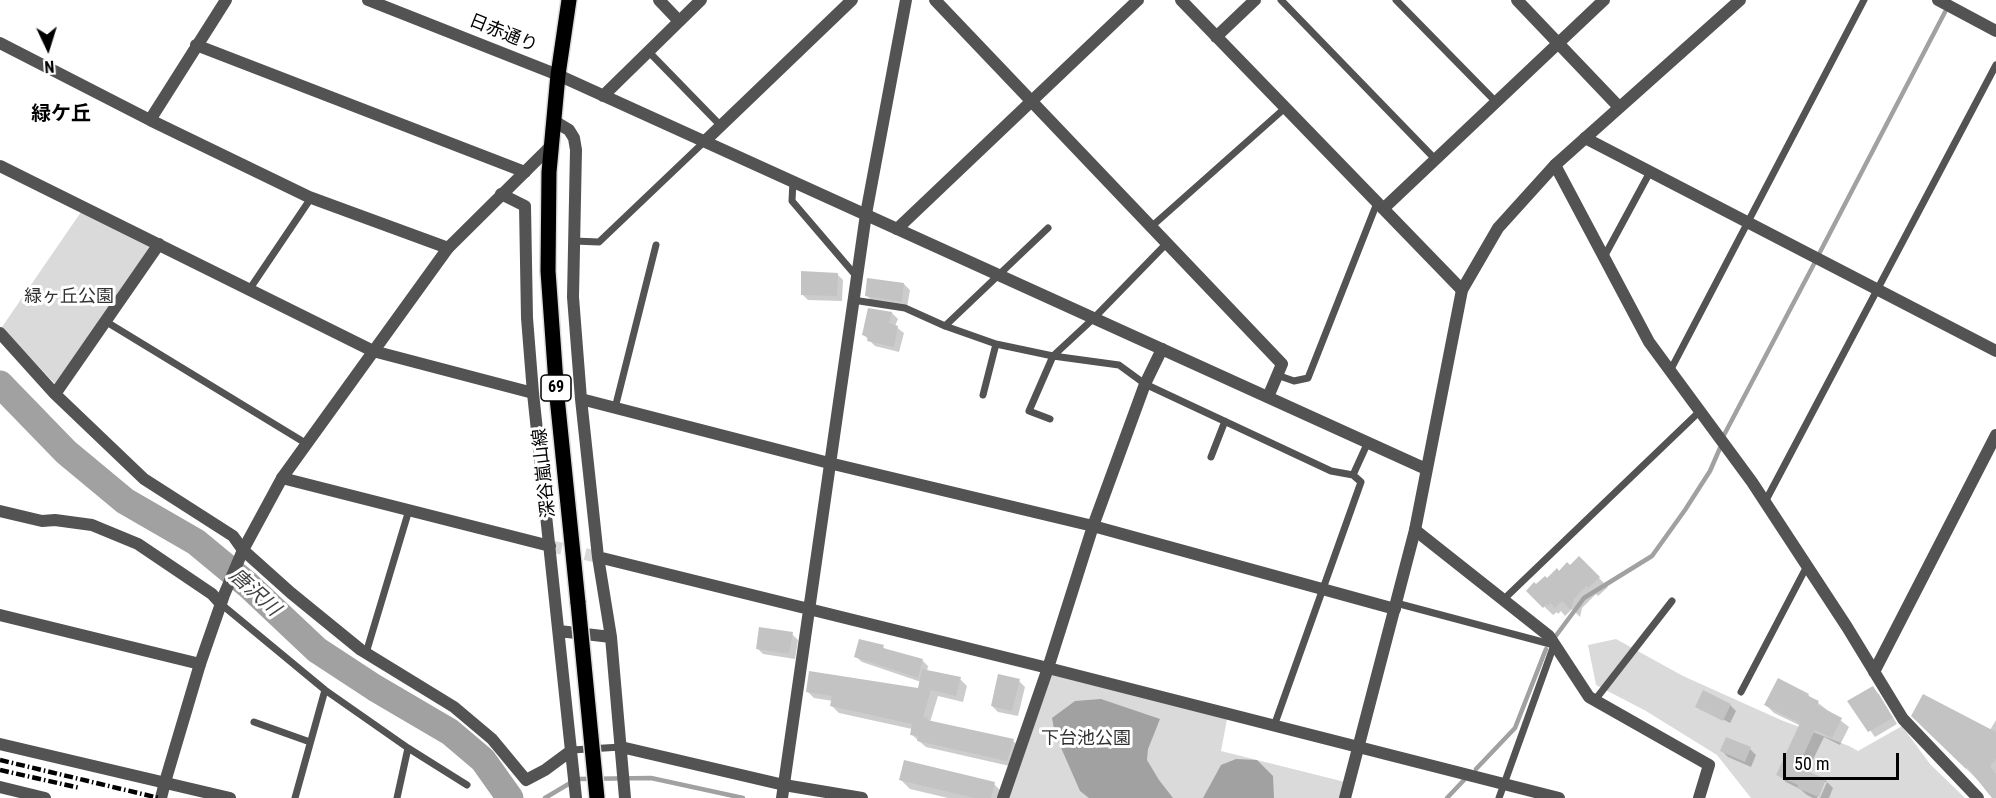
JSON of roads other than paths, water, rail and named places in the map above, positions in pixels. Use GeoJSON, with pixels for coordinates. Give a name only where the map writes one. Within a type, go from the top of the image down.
{"type":"FeatureCollection","features":[{"type":"Feature","properties":{"kind":"main road","name":"深谷嵐山線"},"geometry":{"type":"LineString","coordinates":[[570,0],[558,75],[551,146],[548,271],[557,397],[597,798]]}},
{"type":"Feature","properties":{"kind":"street"},"geometry":{"type":"LineString","coordinates":[[150,120],[226,0]]}},
{"type":"Feature","properties":{"kind":"street","name":"日赤通り"},"geometry":{"type":"LineString","coordinates":[[368,0],[383,2],[558,75],[1426,469]]}},
{"type":"Feature","properties":{"kind":"street"},"geometry":{"type":"LineString","coordinates":[[659,0],[679,21]]}},
{"type":"Feature","properties":{"kind":"street"},"geometry":{"type":"LineString","coordinates":[[603,96],[700,0]]}},
{"type":"Feature","properties":{"kind":"street"},"geometry":{"type":"LineString","coordinates":[[705,141],[852,0]]}},
{"type":"Feature","properties":{"kind":"street"},"geometry":{"type":"LineString","coordinates":[[782,798],[856,277],[906,0]]}},
{"type":"Feature","properties":{"kind":"street"},"geometry":{"type":"LineString","coordinates":[[935,0],[1282,364],[1268,397]]}},
{"type":"Feature","properties":{"kind":"street"},"geometry":{"type":"LineString","coordinates":[[897,229],[1138,0]]}},
{"type":"Feature","properties":{"kind":"street"},"geometry":{"type":"LineString","coordinates":[[1181,0],[1462,290]]}},
{"type":"Feature","properties":{"kind":"street"},"geometry":{"type":"LineString","coordinates":[[1216,37],[1255,0]]}},
{"type":"Feature","properties":{"kind":"street"},"geometry":{"type":"LineString","coordinates":[[1518,0],[1619,107]]}},
{"type":"Feature","properties":{"kind":"street"},"geometry":{"type":"LineString","coordinates":[[1380,206],[1496,102],[1604,0]]}},
{"type":"Feature","properties":{"kind":"street"},"geometry":{"type":"LineString","coordinates":[[1938,0],[1996,31]]}},
{"type":"Feature","properties":{"kind":"street"},"geometry":{"type":"LineString","coordinates":[[1345,798],[1415,530],[1462,290],[1498,228],[1555,165],[1737,1]]}},
{"type":"Feature","properties":{"kind":"street"},"geometry":{"type":"LineString","coordinates":[[0,44],[311,198],[448,248]]}},
{"type":"Feature","properties":{"kind":"street"},"geometry":{"type":"LineString","coordinates":[[196,45],[525,172]]}},
{"type":"Feature","properties":{"kind":"street"},"geometry":{"type":"LineString","coordinates":[[554,121],[569,130],[574,138],[576,150],[573,297],[597,557],[611,637],[625,798]]}},
{"type":"Feature","properties":{"kind":"street"},"geometry":{"type":"LineString","coordinates":[[1585,138],[1996,351]]}},
{"type":"Feature","properties":{"kind":"street"},"geometry":{"type":"LineString","coordinates":[[161,798],[200,664],[222,600],[241,554],[282,478],[448,248],[551,146]]}},
{"type":"Feature","properties":{"kind":"street"},"geometry":{"type":"LineString","coordinates":[[1555,165],[1649,342],[1765,502],[1903,719],[1978,798]]}},
{"type":"Feature","properties":{"kind":"street"},"geometry":{"type":"LineString","coordinates":[[0,166],[373,351],[533,393]]}},
{"type":"Feature","properties":{"kind":"street"},"geometry":{"type":"LineString","coordinates":[[501,194],[525,206],[527,318],[533,393],[576,798]]}},
{"type":"Feature","properties":{"kind":"street"},"geometry":{"type":"LineString","coordinates":[[55,394],[159,244]]}},
{"type":"Feature","properties":{"kind":"street"},"geometry":{"type":"LineString","coordinates":[[0,333],[55,394],[144,479],[233,536],[241,554],[366,653],[454,707],[492,739],[526,780],[545,770],[572,750]]}},
{"type":"Feature","properties":{"kind":"street"},"geometry":{"type":"LineString","coordinates":[[1003,798],[1048,668],[1093,526],[1145,384],[1162,349]]}},
{"type":"Feature","properties":{"kind":"street"},"geometry":{"type":"LineString","coordinates":[[581,399],[829,463],[1093,526],[1322,589],[1396,606]]}},
{"type":"Feature","properties":{"kind":"street"},"geometry":{"type":"LineString","coordinates":[[1874,672],[1996,435]]}},
{"type":"Feature","properties":{"kind":"street"},"geometry":{"type":"LineString","coordinates":[[282,478],[550,546]]}},
{"type":"Feature","properties":{"kind":"street"},"geometry":{"type":"LineString","coordinates":[[0,511],[42,521],[55,520],[92,525],[138,544],[222,600]]}},
{"type":"Feature","properties":{"kind":"street"},"geometry":{"type":"LineString","coordinates":[[1415,530],[1549,636],[1589,697],[1709,765],[1699,798]]}},
{"type":"Feature","properties":{"kind":"street"},"geometry":{"type":"LineString","coordinates":[[597,557],[1048,668],[1559,798]]}},
{"type":"Feature","properties":{"kind":"street"},"geometry":{"type":"LineString","coordinates":[[0,615],[200,664]]}},
{"type":"Feature","properties":{"kind":"street"},"geometry":{"type":"LineString","coordinates":[[559,631],[611,637]]}},
{"type":"Feature","properties":{"kind":"street"},"geometry":{"type":"LineString","coordinates":[[0,744],[230,798]]}},
{"type":"Feature","properties":{"kind":"street"},"geometry":{"type":"LineString","coordinates":[[621,747],[784,784],[862,798]]}},
{"type":"Feature","properties":{"kind":"street"},"geometry":{"type":"LineString","coordinates":[[0,787],[39,797]]}},
{"type":"Feature","properties":{"kind":"lane"},"geometry":{"type":"LineString","coordinates":[[1281,0],[1434,159]]}},
{"type":"Feature","properties":{"kind":"lane"},"geometry":{"type":"LineString","coordinates":[[1396,0],[1496,102]]}},
{"type":"Feature","properties":{"kind":"lane"},"geometry":{"type":"LineString","coordinates":[[1671,371],[1864,0]]}},
{"type":"Feature","properties":{"kind":"lane"},"geometry":{"type":"LineString","coordinates":[[648,51],[721,126]]}},
{"type":"Feature","properties":{"kind":"lane"},"geometry":{"type":"LineString","coordinates":[[1765,502],[1996,65]]}},
{"type":"Feature","properties":{"kind":"lane"},"geometry":{"type":"LineString","coordinates":[[1151,227],[1285,108]]}},
{"type":"Feature","properties":{"kind":"lane"},"geometry":{"type":"LineString","coordinates":[[574,241],[599,242],[705,141]]}},
{"type":"Feature","properties":{"kind":"lane"},"geometry":{"type":"LineString","coordinates":[[1604,256],[1650,172]]}},
{"type":"Feature","properties":{"kind":"lane"},"geometry":{"type":"LineString","coordinates":[[793,181],[792,201],[856,277]]}},
{"type":"Feature","properties":{"kind":"lane"},"geometry":{"type":"LineString","coordinates":[[249,290],[311,198]]}},
{"type":"Feature","properties":{"kind":"lane"},"geometry":{"type":"LineString","coordinates":[[1277,375],[1294,381],[1308,378],[1380,206]]}},
{"type":"Feature","properties":{"kind":"lane"},"geometry":{"type":"LineString","coordinates":[[945,327],[1048,228]]}},
{"type":"Feature","properties":{"kind":"lane"},"geometry":{"type":"LineString","coordinates":[[1050,419],[1029,411],[1053,356],[1094,318],[1166,243]]}},
{"type":"Feature","properties":{"kind":"lane"},"geometry":{"type":"LineString","coordinates":[[615,408],[656,245]]}},
{"type":"Feature","properties":{"kind":"lane"},"geometry":{"type":"LineString","coordinates":[[853,300],[905,308],[945,327],[996,344],[1053,356],[1119,365],[1145,384],[1331,471],[1353,475],[1361,482],[1274,726]]}},
{"type":"Feature","properties":{"kind":"lane"},"geometry":{"type":"LineString","coordinates":[[105,321],[307,444]]}},
{"type":"Feature","properties":{"kind":"lane"},"geometry":{"type":"LineString","coordinates":[[983,395],[996,344]]}},
{"type":"Feature","properties":{"kind":"lane"},"geometry":{"type":"LineString","coordinates":[[1503,600],[1700,411]]}},
{"type":"Feature","properties":{"kind":"lane"},"geometry":{"type":"LineString","coordinates":[[1211,457],[1225,421]]}},
{"type":"Feature","properties":{"kind":"lane"},"geometry":{"type":"LineString","coordinates":[[1353,475],[1368,442]]}},
{"type":"Feature","properties":{"kind":"lane"},"geometry":{"type":"LineString","coordinates":[[366,653],[409,510]]}},
{"type":"Feature","properties":{"kind":"lane"},"geometry":{"type":"LineString","coordinates":[[1741,693],[1807,566]]}},
{"type":"Feature","properties":{"kind":"lane"},"geometry":{"type":"LineString","coordinates":[[222,600],[325,690],[408,748],[468,785]]}},
{"type":"Feature","properties":{"kind":"lane"},"geometry":{"type":"LineString","coordinates":[[1595,700],[1672,601]]}},
{"type":"Feature","properties":{"kind":"lane"},"geometry":{"type":"LineString","coordinates":[[1396,606],[1554,645],[1499,798]]}},
{"type":"Feature","properties":{"kind":"lane"},"geometry":{"type":"LineString","coordinates":[[295,798],[325,690]]}},
{"type":"Feature","properties":{"kind":"lane"},"geometry":{"type":"LineString","coordinates":[[254,722],[310,742]]}},
{"type":"Feature","properties":{"kind":"lane"},"geometry":{"type":"LineString","coordinates":[[572,750],[621,747]]}},
{"type":"Feature","properties":{"kind":"lane"},"geometry":{"type":"LineString","coordinates":[[397,798],[408,748]]}},
{"type":"Feature","properties":{"kind":"waterway"},"geometry":{"type":"LineString","coordinates":[[1819,254],[1945,12]]}},
{"type":"Feature","properties":{"kind":"waterway"},"geometry":{"type":"LineString","coordinates":[[1724,435],[1814,264]]}},
{"type":"Feature","properties":{"kind":"waterway","name":"唐沢川"},"geometry":{"type":"LineString","coordinates":[[0,384],[66,452],[125,501],[196,542],[248,585],[317,650],[375,688],[450,732],[483,760],[510,798]]}},
{"type":"Feature","properties":{"kind":"waterway"},"geometry":{"type":"LineString","coordinates":[[1555,637],[1584,598],[1652,556],[1710,471],[1720,448]]}},
{"type":"Feature","properties":{"kind":"waterway"},"geometry":{"type":"LineString","coordinates":[[1476,769],[1515,728],[1546,649]]}},
{"type":"Feature","properties":{"kind":"waterway"},"geometry":{"type":"LineString","coordinates":[[545,798],[577,779],[651,778],[743,798]]}},
{"type":"Feature","properties":{"kind":"waterway"},"geometry":{"type":"LineString","coordinates":[[1447,798],[1464,780]]}},
{"type":"Feature","properties":{"kind":"tunnel"},"geometry":{"type":"LineString","coordinates":[[550,546],[598,557]]}},
{"type":"Feature","properties":{"kind":"railway"},"geometry":{"type":"LineString","coordinates":[[0,760],[159,798]]}},
{"type":"Feature","properties":{"kind":"railway"},"geometry":{"type":"LineString","coordinates":[[0,770],[80,788]]}},
{"type":"Feature","properties":{"kind":"district","name":"緑ケ丘"},"geometry":{"type":"Point","coordinates":[61,115]}},
{"type":"Feature","properties":{"kind":"park label","name":"緑ヶ丘公園"},"geometry":{"type":"Point","coordinates":[69,297]}},
{"type":"Feature","properties":{"kind":"park label","name":"下台池公園"},"geometry":{"type":"Point","coordinates":[1086,739]}}]}
